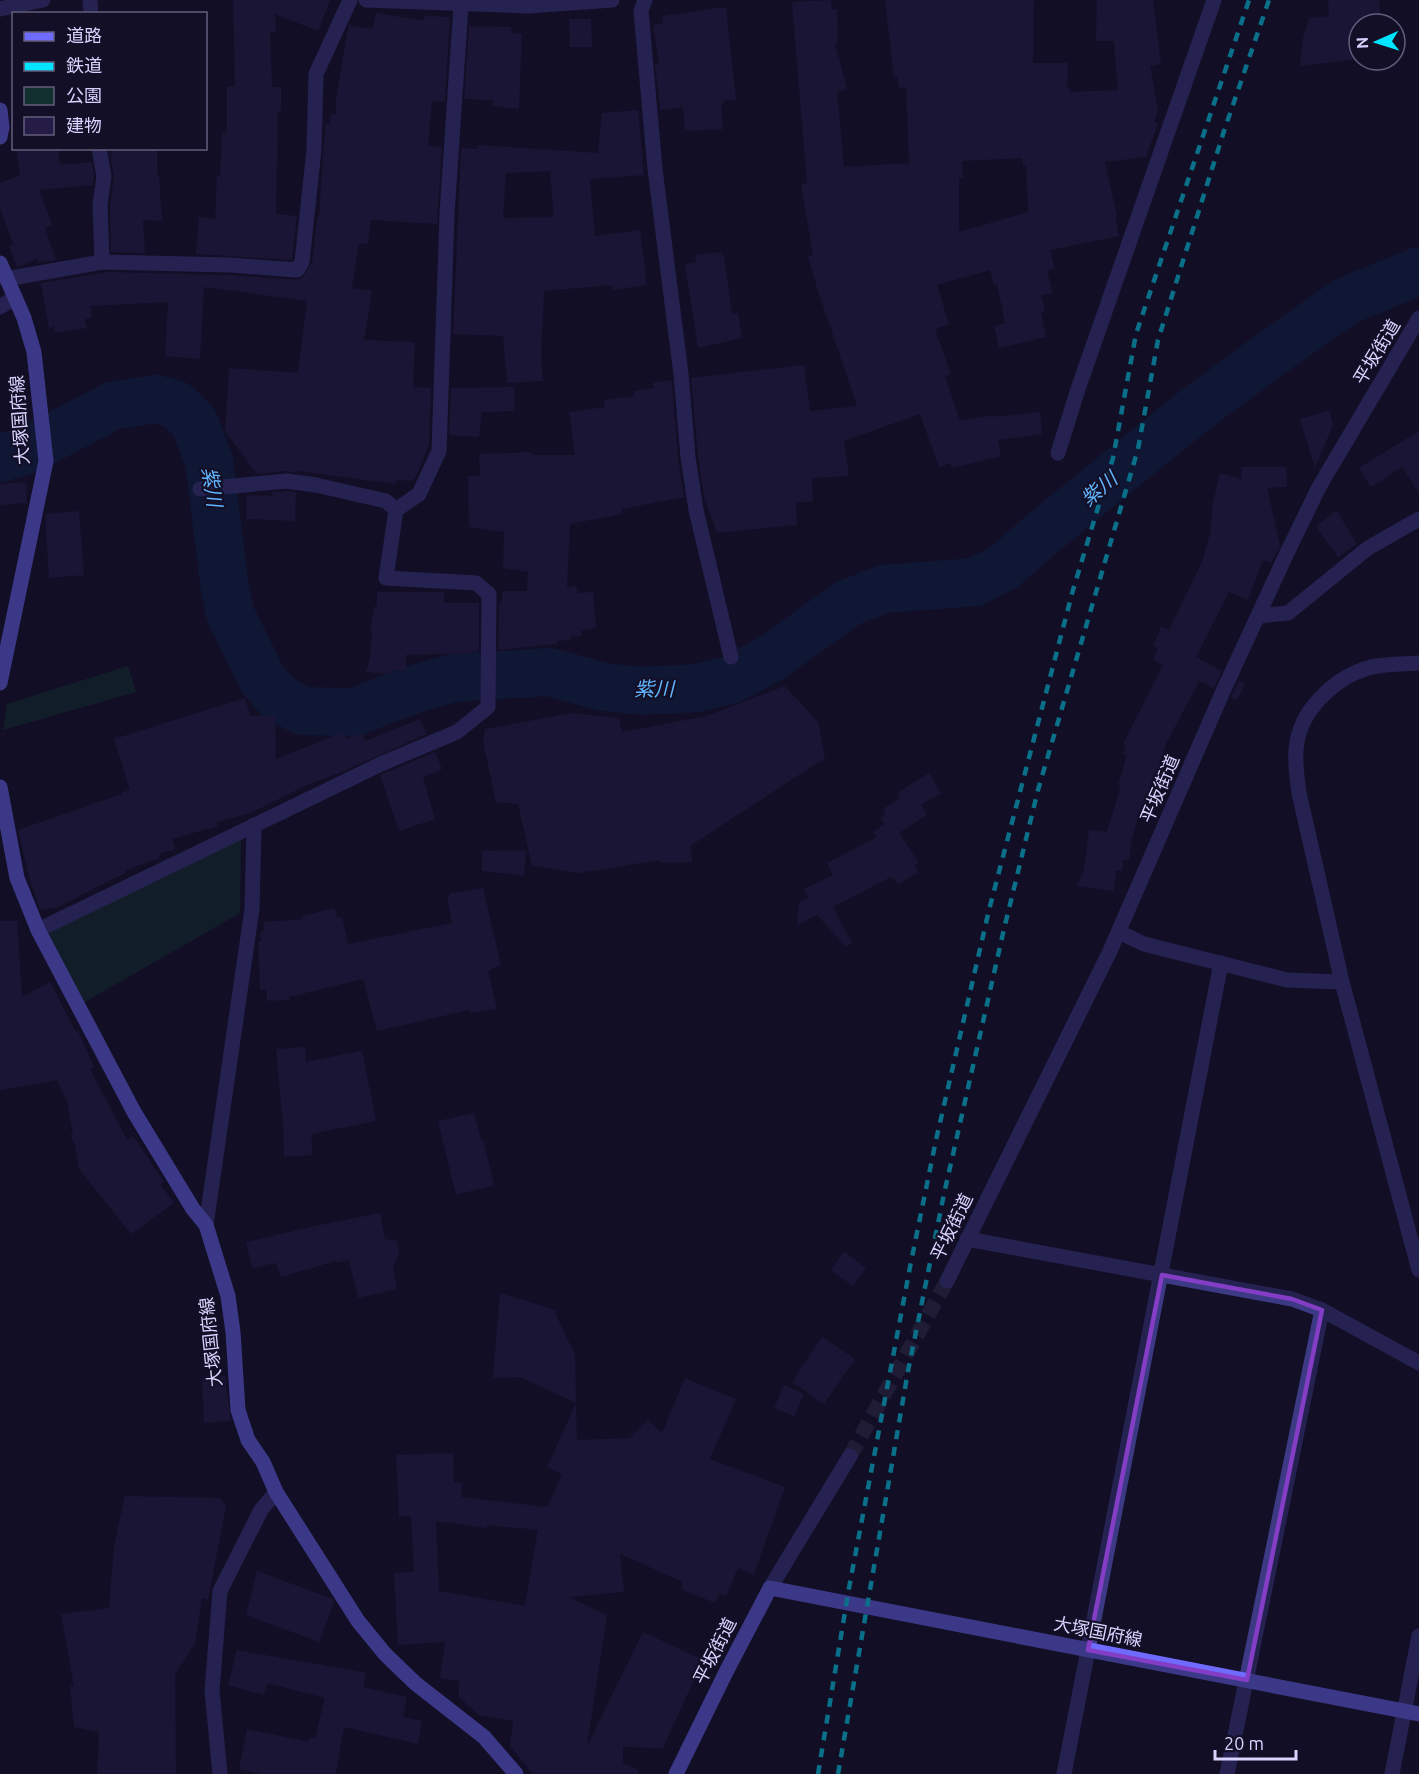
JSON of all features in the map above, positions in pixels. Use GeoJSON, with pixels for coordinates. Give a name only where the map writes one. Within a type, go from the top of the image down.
{"type":"FeatureCollection","features":[{"type":"Feature","properties":{"kind":"main road"},"geometry":{"type":"LineString","coordinates":[[0,110],[2,127],[0,136]]}},
{"type":"Feature","properties":{"kind":"main road","name":"大塚国府線"},"geometry":{"type":"LineString","coordinates":[[0,263],[24,318],[34,352],[46,461],[0,683]]}},
{"type":"Feature","properties":{"kind":"main road","name":"大塚国府線"},"geometry":{"type":"LineString","coordinates":[[0,787],[17,878],[38,930],[134,1112],[193,1209],[207,1225],[228,1296],[233,1332],[238,1410],[248,1440],[263,1462],[276,1492],[358,1621],[385,1654],[415,1683],[484,1737],[516,1774]]}},
{"type":"Feature","properties":{"kind":"main road","name":"大塚国府線"},"geometry":{"type":"LineString","coordinates":[[770,1588],[1412,1712]]}},
{"type":"Feature","properties":{"kind":"main road","name":"平坂街道"},"geometry":{"type":"LineString","coordinates":[[676,1774],[726,1671],[770,1588]]}},
{"type":"Feature","properties":{"kind":"street"},"geometry":{"type":"LineString","coordinates":[[0,9],[43,0]]}},
{"type":"Feature","properties":{"kind":"street"},"geometry":{"type":"LineString","coordinates":[[6,279],[102,262],[231,265],[297,270],[302,262],[313,161],[316,74],[350,0]]}},
{"type":"Feature","properties":{"kind":"street"},"geometry":{"type":"LineString","coordinates":[[366,0],[528,6],[612,0]]}},
{"type":"Feature","properties":{"kind":"street"},"geometry":{"type":"LineString","coordinates":[[645,0],[641,11],[655,168],[681,374],[688,457],[696,510],[731,657]]}},
{"type":"Feature","properties":{"kind":"street"},"geometry":{"type":"LineString","coordinates":[[1058,453],[1214,0]]}},
{"type":"Feature","properties":{"kind":"street"},"geometry":{"type":"LineString","coordinates":[[38,930],[381,764],[457,732],[488,707],[489,594],[476,583],[386,578],[396,510],[419,494],[439,451],[447,214],[461,5]]}},
{"type":"Feature","properties":{"kind":"street"},"geometry":{"type":"LineString","coordinates":[[99,150],[104,176],[100,205],[102,262]]}},
{"type":"Feature","properties":{"kind":"street"},"geometry":{"type":"LineString","coordinates":[[0,307],[14,298]]}},
{"type":"Feature","properties":{"kind":"street","name":"平坂街道"},"geometry":{"type":"LineString","coordinates":[[947,1281],[1119,932],[1258,616],[1319,487],[1419,318]]}},
{"type":"Feature","properties":{"kind":"street"},"geometry":{"type":"LineString","coordinates":[[200,489],[286,481],[316,485],[386,501],[396,510]]}},
{"type":"Feature","properties":{"kind":"street"},"geometry":{"type":"LineString","coordinates":[[1258,616],[1288,614],[1368,548],[1419,519]]}},
{"type":"Feature","properties":{"kind":"street"},"geometry":{"type":"LineString","coordinates":[[1419,663],[1376,666],[1351,674],[1330,690],[1314,706],[1303,722],[1297,741],[1296,765],[1299,793],[1342,982],[1419,1270]]}},
{"type":"Feature","properties":{"kind":"street"},"geometry":{"type":"LineString","coordinates":[[207,1225],[252,909],[254,825]]}},
{"type":"Feature","properties":{"kind":"street"},"geometry":{"type":"LineString","coordinates":[[1119,932],[1143,944],[1287,980],[1342,982]]}},
{"type":"Feature","properties":{"kind":"street"},"geometry":{"type":"LineString","coordinates":[[1064,1774],[1221,963]]}},
{"type":"Feature","properties":{"kind":"street"},"geometry":{"type":"LineString","coordinates":[[967,1239],[1292,1299],[1323,1310],[1419,1363]]}},
{"type":"Feature","properties":{"kind":"street"},"geometry":{"type":"LineString","coordinates":[[1227,1774],[1323,1310]]}},
{"type":"Feature","properties":{"kind":"street","name":"平坂街道"},"geometry":{"type":"LineString","coordinates":[[770,1588],[850,1456]]}},
{"type":"Feature","properties":{"kind":"street"},"geometry":{"type":"LineString","coordinates":[[220,1774],[212,1691],[220,1591],[261,1510],[276,1492]]}},
{"type":"Feature","properties":{"kind":"street"},"geometry":{"type":"LineString","coordinates":[[1392,1774],[1412,1712],[1419,1636]]}},
{"type":"Feature","properties":{"kind":"highlighted area"},"geometry":{"type":"Polygon","coordinates":[[[1162,1275],[1292,1299],[1322,1310],[1247,1680],[1088,1650],[1162,1275]]]}},
{"type":"Feature","properties":{"kind":"green space"},"geometry":{"type":"Polygon","coordinates":[[[128,666],[136,692],[3,730],[7,704],[128,666]]]}},
{"type":"Feature","properties":{"kind":"green space"},"geometry":{"type":"Polygon","coordinates":[[[241,839],[240,913],[83,1003],[47,932],[241,839]]]}},
{"type":"Feature","properties":{"kind":"building"},"geometry":{"type":"Polygon","coordinates":[[[233,0],[330,0],[318,31],[275,14],[276,32],[270,33],[272,87],[281,87],[281,111],[278,111],[276,214],[297,216],[292,260],[196,254],[199,217],[215,219],[222,133],[227,133],[227,86],[235,87],[233,0]]]}},
{"type":"Feature","properties":{"kind":"building"},"geometry":{"type":"Polygon","coordinates":[[[831,0],[832,9],[837,9],[838,43],[835,43],[847,89],[837,92],[844,167],[909,163],[906,87],[899,88],[898,77],[894,78],[885,0],[1034,0],[1033,63],[1068,63],[1067,89],[1070,89],[1070,92],[1118,90],[1113,41],[1096,41],[1097,0],[1153,0],[1161,64],[1150,66],[1158,110],[1154,122],[1158,123],[1146,157],[1105,162],[1119,236],[1050,250],[1055,269],[1047,271],[1053,293],[1041,295],[1045,311],[1041,312],[1046,337],[999,348],[994,326],[1005,323],[997,284],[994,285],[990,270],[937,285],[949,324],[935,329],[951,374],[945,376],[960,421],[995,415],[996,417],[1040,412],[1042,434],[998,440],[1001,456],[952,468],[950,463],[939,467],[920,414],[844,441],[849,476],[812,478],[813,501],[796,503],[797,525],[717,533],[704,497],[691,378],[804,365],[810,411],[857,406],[808,256],[813,255],[801,184],[807,183],[792,2],[831,0]],[[1022,158],[962,161],[963,178],[959,178],[959,232],[1028,212],[1026,166],[1023,166],[1022,158]]]}},
{"type":"Feature","properties":{"kind":"building"},"geometry":{"type":"Polygon","coordinates":[[[1328,0],[1379,0],[1380,12],[1347,12],[1347,60],[1300,66],[1303,38],[1309,18],[1329,16],[1328,0]]]}},
{"type":"Feature","properties":{"kind":"building"},"geometry":{"type":"Polygon","coordinates":[[[726,8],[736,100],[723,101],[724,104],[721,104],[723,129],[685,131],[683,107],[660,110],[655,64],[659,64],[653,25],[663,23],[663,16],[726,8]]]}},
{"type":"Feature","properties":{"kind":"building"},"geometry":{"type":"Polygon","coordinates":[[[376,13],[424,21],[424,17],[429,16],[450,17],[445,102],[432,101],[428,146],[442,147],[437,224],[371,220],[368,244],[359,243],[352,288],[372,291],[364,340],[415,342],[413,387],[431,388],[429,444],[416,477],[412,481],[396,480],[395,484],[298,471],[297,473],[286,471],[257,474],[225,431],[229,368],[298,373],[307,301],[204,287],[200,359],[165,356],[168,302],[90,306],[92,318],[85,319],[87,328],[55,333],[54,326],[49,328],[41,283],[108,272],[230,275],[296,280],[302,278],[312,263],[317,217],[319,217],[325,124],[330,124],[331,114],[336,115],[336,100],[348,28],[349,25],[373,29],[376,13]]]}},
{"type":"Feature","properties":{"kind":"building"},"geometry":{"type":"Polygon","coordinates":[[[569,19],[591,19],[592,47],[570,47],[569,19]]]}},
{"type":"Feature","properties":{"kind":"building"},"geometry":{"type":"Polygon","coordinates":[[[469,26],[511,27],[512,33],[522,34],[519,109],[493,106],[493,100],[464,99],[469,26]]]}},
{"type":"Feature","properties":{"kind":"building"},"geometry":{"type":"Polygon","coordinates":[[[638,110],[644,175],[591,179],[595,236],[640,230],[647,285],[613,290],[612,285],[544,291],[541,358],[543,381],[507,383],[503,336],[453,334],[461,148],[478,149],[478,145],[598,153],[602,113],[638,110]],[[550,171],[506,173],[503,218],[554,217],[550,171]]]}},
{"type":"Feature","properties":{"kind":"building"},"geometry":{"type":"Polygon","coordinates":[[[16,150],[58,150],[60,165],[92,162],[93,185],[39,190],[52,225],[45,228],[56,260],[38,263],[37,259],[17,267],[9,246],[13,244],[0,208],[0,183],[20,175],[16,150]]]}},
{"type":"Feature","properties":{"kind":"building"},"geometry":{"type":"Polygon","coordinates":[[[112,150],[157,150],[162,221],[143,220],[145,253],[111,252],[110,206],[114,177],[112,150]]]}},
{"type":"Feature","properties":{"kind":"building"},"geometry":{"type":"Polygon","coordinates":[[[721,252],[721,255],[724,255],[732,314],[738,313],[742,338],[698,348],[685,264],[696,262],[695,255],[721,252]]]}},
{"type":"Feature","properties":{"kind":"building"},"geometry":{"type":"Polygon","coordinates":[[[672,380],[678,458],[684,497],[621,509],[622,514],[570,524],[567,588],[576,586],[578,593],[593,592],[596,628],[581,630],[582,636],[557,641],[557,644],[498,650],[499,603],[502,603],[502,591],[527,591],[528,572],[503,568],[504,532],[469,527],[468,476],[480,476],[479,454],[532,452],[532,455],[575,455],[569,412],[605,407],[604,400],[634,396],[634,391],[654,388],[653,383],[672,380]]]}},
{"type":"Feature","properties":{"kind":"building"},"geometry":{"type":"Polygon","coordinates":[[[514,387],[515,411],[482,412],[479,437],[449,435],[451,388],[514,387]]]}},
{"type":"Feature","properties":{"kind":"building"},"geometry":{"type":"Polygon","coordinates":[[[1329,410],[1333,425],[1315,468],[1300,419],[1329,410]]]}},
{"type":"Feature","properties":{"kind":"building"},"geometry":{"type":"Polygon","coordinates":[[[1419,431],[1419,493],[1402,467],[1371,487],[1359,468],[1419,431]]]}},
{"type":"Feature","properties":{"kind":"building"},"geometry":{"type":"Polygon","coordinates":[[[1242,467],[1286,467],[1287,487],[1267,488],[1280,546],[1271,563],[1263,560],[1248,600],[1229,592],[1196,657],[1222,671],[1214,688],[1199,681],[1166,744],[1143,816],[1139,815],[1132,838],[1129,860],[1123,860],[1122,871],[1116,871],[1114,891],[1077,886],[1084,870],[1089,830],[1107,832],[1121,786],[1118,785],[1127,755],[1123,754],[1126,745],[1123,744],[1163,665],[1153,660],[1158,648],[1153,646],[1161,627],[1169,630],[1202,562],[1210,534],[1213,502],[1220,473],[1241,479],[1242,467]]]}},
{"type":"Feature","properties":{"kind":"building"},"geometry":{"type":"Polygon","coordinates":[[[26,482],[27,503],[0,505],[0,484],[26,482]]]}},
{"type":"Feature","properties":{"kind":"building"},"geometry":{"type":"Polygon","coordinates":[[[271,492],[296,492],[295,523],[293,521],[246,519],[247,495],[274,496],[271,492]]]}},
{"type":"Feature","properties":{"kind":"building"},"geometry":{"type":"Polygon","coordinates":[[[1336,510],[1357,544],[1338,557],[1316,527],[1336,510]]]}},
{"type":"Feature","properties":{"kind":"building"},"geometry":{"type":"Polygon","coordinates":[[[79,511],[84,575],[49,578],[45,514],[79,511]]]}},
{"type":"Feature","properties":{"kind":"building"},"geometry":{"type":"Polygon","coordinates":[[[377,592],[444,592],[444,603],[479,603],[479,651],[406,655],[406,670],[393,670],[393,674],[366,672],[370,659],[372,630],[370,630],[375,606],[377,606],[377,592]]]}},
{"type":"Feature","properties":{"kind":"building"},"geometry":{"type":"Polygon","coordinates":[[[1239,680],[1245,684],[1237,700],[1231,697],[1239,680]]]}},
{"type":"Feature","properties":{"kind":"building"},"geometry":{"type":"Polygon","coordinates":[[[785,686],[818,722],[825,758],[690,846],[693,862],[660,863],[659,860],[579,873],[532,866],[518,804],[496,802],[483,741],[485,729],[572,713],[619,718],[622,732],[706,716],[785,686]]]}},
{"type":"Feature","properties":{"kind":"building"},"geometry":{"type":"Polygon","coordinates":[[[245,698],[250,716],[275,715],[276,759],[344,732],[346,739],[362,733],[365,741],[420,719],[427,734],[305,786],[251,813],[217,822],[218,826],[172,839],[175,849],[159,854],[160,858],[125,870],[125,873],[56,908],[40,910],[29,877],[18,830],[130,790],[114,739],[245,698]]]}},
{"type":"Feature","properties":{"kind":"building"},"geometry":{"type":"Polygon","coordinates":[[[435,752],[442,769],[423,777],[435,819],[399,831],[380,775],[435,752]]]}},
{"type":"Feature","properties":{"kind":"building"},"geometry":{"type":"Polygon","coordinates":[[[929,773],[941,793],[921,805],[927,815],[899,833],[919,863],[914,865],[918,872],[898,885],[891,877],[833,907],[852,943],[846,947],[817,915],[797,925],[799,902],[808,897],[804,889],[833,875],[827,863],[877,837],[874,832],[885,824],[880,818],[886,814],[883,809],[900,798],[897,793],[929,773]]]}},
{"type":"Feature","properties":{"kind":"building"},"geometry":{"type":"Polygon","coordinates":[[[526,850],[524,876],[482,871],[482,851],[526,850]]]}},
{"type":"Feature","properties":{"kind":"building"},"geometry":{"type":"Polygon","coordinates":[[[483,888],[501,965],[488,971],[497,1009],[470,1013],[469,1010],[377,1031],[363,979],[289,997],[290,1000],[267,1001],[267,989],[260,990],[258,942],[261,942],[260,931],[264,931],[263,922],[303,919],[302,916],[335,908],[337,918],[342,917],[348,944],[452,923],[447,897],[450,893],[483,888]]]}},
{"type":"Feature","properties":{"kind":"building"},"geometry":{"type":"Polygon","coordinates":[[[0,921],[17,921],[22,997],[50,982],[76,1032],[78,1031],[94,1067],[90,1069],[127,1140],[133,1136],[164,1182],[160,1184],[174,1203],[131,1234],[79,1169],[75,1145],[70,1135],[73,1134],[67,1101],[57,1080],[0,1090],[0,921]]]}},
{"type":"Feature","properties":{"kind":"building"},"geometry":{"type":"Polygon","coordinates":[[[305,1047],[306,1062],[362,1051],[376,1121],[311,1134],[313,1155],[284,1157],[276,1049],[305,1047]]]}},
{"type":"Feature","properties":{"kind":"building"},"geometry":{"type":"Polygon","coordinates":[[[474,1113],[494,1185],[456,1195],[438,1121],[474,1113]]]}},
{"type":"Feature","properties":{"kind":"building"},"geometry":{"type":"Polygon","coordinates":[[[380,1213],[385,1239],[397,1241],[399,1254],[393,1266],[397,1289],[358,1298],[349,1260],[336,1263],[336,1261],[281,1277],[276,1263],[252,1268],[246,1242],[380,1213]]]}},
{"type":"Feature","properties":{"kind":"building"},"geometry":{"type":"Polygon","coordinates":[[[844,1251],[866,1268],[853,1286],[831,1270],[844,1251]]]}},
{"type":"Feature","properties":{"kind":"building"},"geometry":{"type":"Polygon","coordinates":[[[500,1293],[556,1310],[556,1315],[575,1355],[576,1403],[520,1377],[493,1378],[500,1293]]]}},
{"type":"Feature","properties":{"kind":"building"},"geometry":{"type":"Polygon","coordinates":[[[822,1337],[855,1359],[824,1404],[792,1382],[822,1337]]]}},
{"type":"Feature","properties":{"kind":"building"},"geometry":{"type":"Polygon","coordinates":[[[225,1376],[231,1421],[204,1423],[202,1377],[225,1376]]]}},
{"type":"Feature","properties":{"kind":"building"},"geometry":{"type":"Polygon","coordinates":[[[685,1378],[736,1399],[710,1459],[785,1487],[754,1574],[738,1568],[726,1596],[719,1594],[715,1603],[681,1589],[683,1582],[620,1554],[624,1592],[569,1597],[607,1615],[587,1746],[643,1632],[703,1660],[663,1748],[623,1747],[623,1764],[638,1769],[638,1774],[533,1774],[510,1746],[513,1721],[479,1715],[459,1697],[459,1681],[440,1678],[445,1642],[398,1645],[394,1573],[414,1572],[411,1516],[399,1517],[396,1455],[453,1453],[454,1482],[463,1483],[461,1497],[547,1507],[562,1474],[547,1467],[576,1403],[577,1440],[630,1438],[648,1420],[662,1433],[685,1378]],[[436,1521],[439,1591],[525,1606],[538,1530],[487,1525],[487,1528],[436,1521]]]}},
{"type":"Feature","properties":{"kind":"building"},"geometry":{"type":"Polygon","coordinates":[[[784,1385],[804,1394],[794,1416],[774,1408],[784,1385]]]}},
{"type":"Feature","properties":{"kind":"building"},"geometry":{"type":"Polygon","coordinates":[[[125,1496],[220,1498],[226,1506],[208,1600],[202,1598],[195,1643],[175,1675],[176,1774],[97,1774],[99,1732],[74,1727],[70,1686],[74,1686],[61,1614],[109,1608],[114,1546],[125,1496]]]}},
{"type":"Feature","properties":{"kind":"building"},"geometry":{"type":"Polygon","coordinates":[[[257,1571],[333,1599],[334,1602],[319,1642],[246,1615],[257,1571]]]}},
{"type":"Feature","properties":{"kind":"building"},"geometry":{"type":"Polygon","coordinates":[[[237,1650],[366,1673],[363,1687],[407,1697],[403,1717],[422,1721],[418,1744],[344,1727],[336,1774],[263,1774],[239,1769],[247,1729],[308,1742],[309,1738],[315,1739],[325,1698],[267,1683],[264,1695],[228,1685],[237,1650]]]}},
{"type":"Feature","properties":{"kind":"waterway","name":"紫川"},"geometry":{"type":"LineString","coordinates":[[0,458],[28,450],[112,406],[156,399],[177,405],[194,422],[209,461],[225,590],[230,613],[263,680],[279,698],[302,711],[354,712],[415,689],[453,678],[549,672],[605,687],[641,691],[698,688],[730,680],[770,659],[848,603],[884,589],[975,582],[1003,568],[1191,413],[1261,361],[1346,301],[1419,271]]}},
{"type":"Feature","properties":{"kind":"tunnel"},"geometry":{"type":"LineString","coordinates":[[850,1456],[947,1281]]}},
{"type":"Feature","properties":{"kind":"railway"},"geometry":{"type":"LineString","coordinates":[[818,1774],[849,1588],[911,1262],[936,1140],[989,910],[1073,590],[1113,458],[1136,334],[1249,0]]}},
{"type":"Feature","properties":{"kind":"railway"},"geometry":{"type":"LineString","coordinates":[[838,1774],[908,1371],[944,1194],[1004,929],[1038,790],[1138,449],[1158,340],[1224,131],[1269,0]]}}]}
